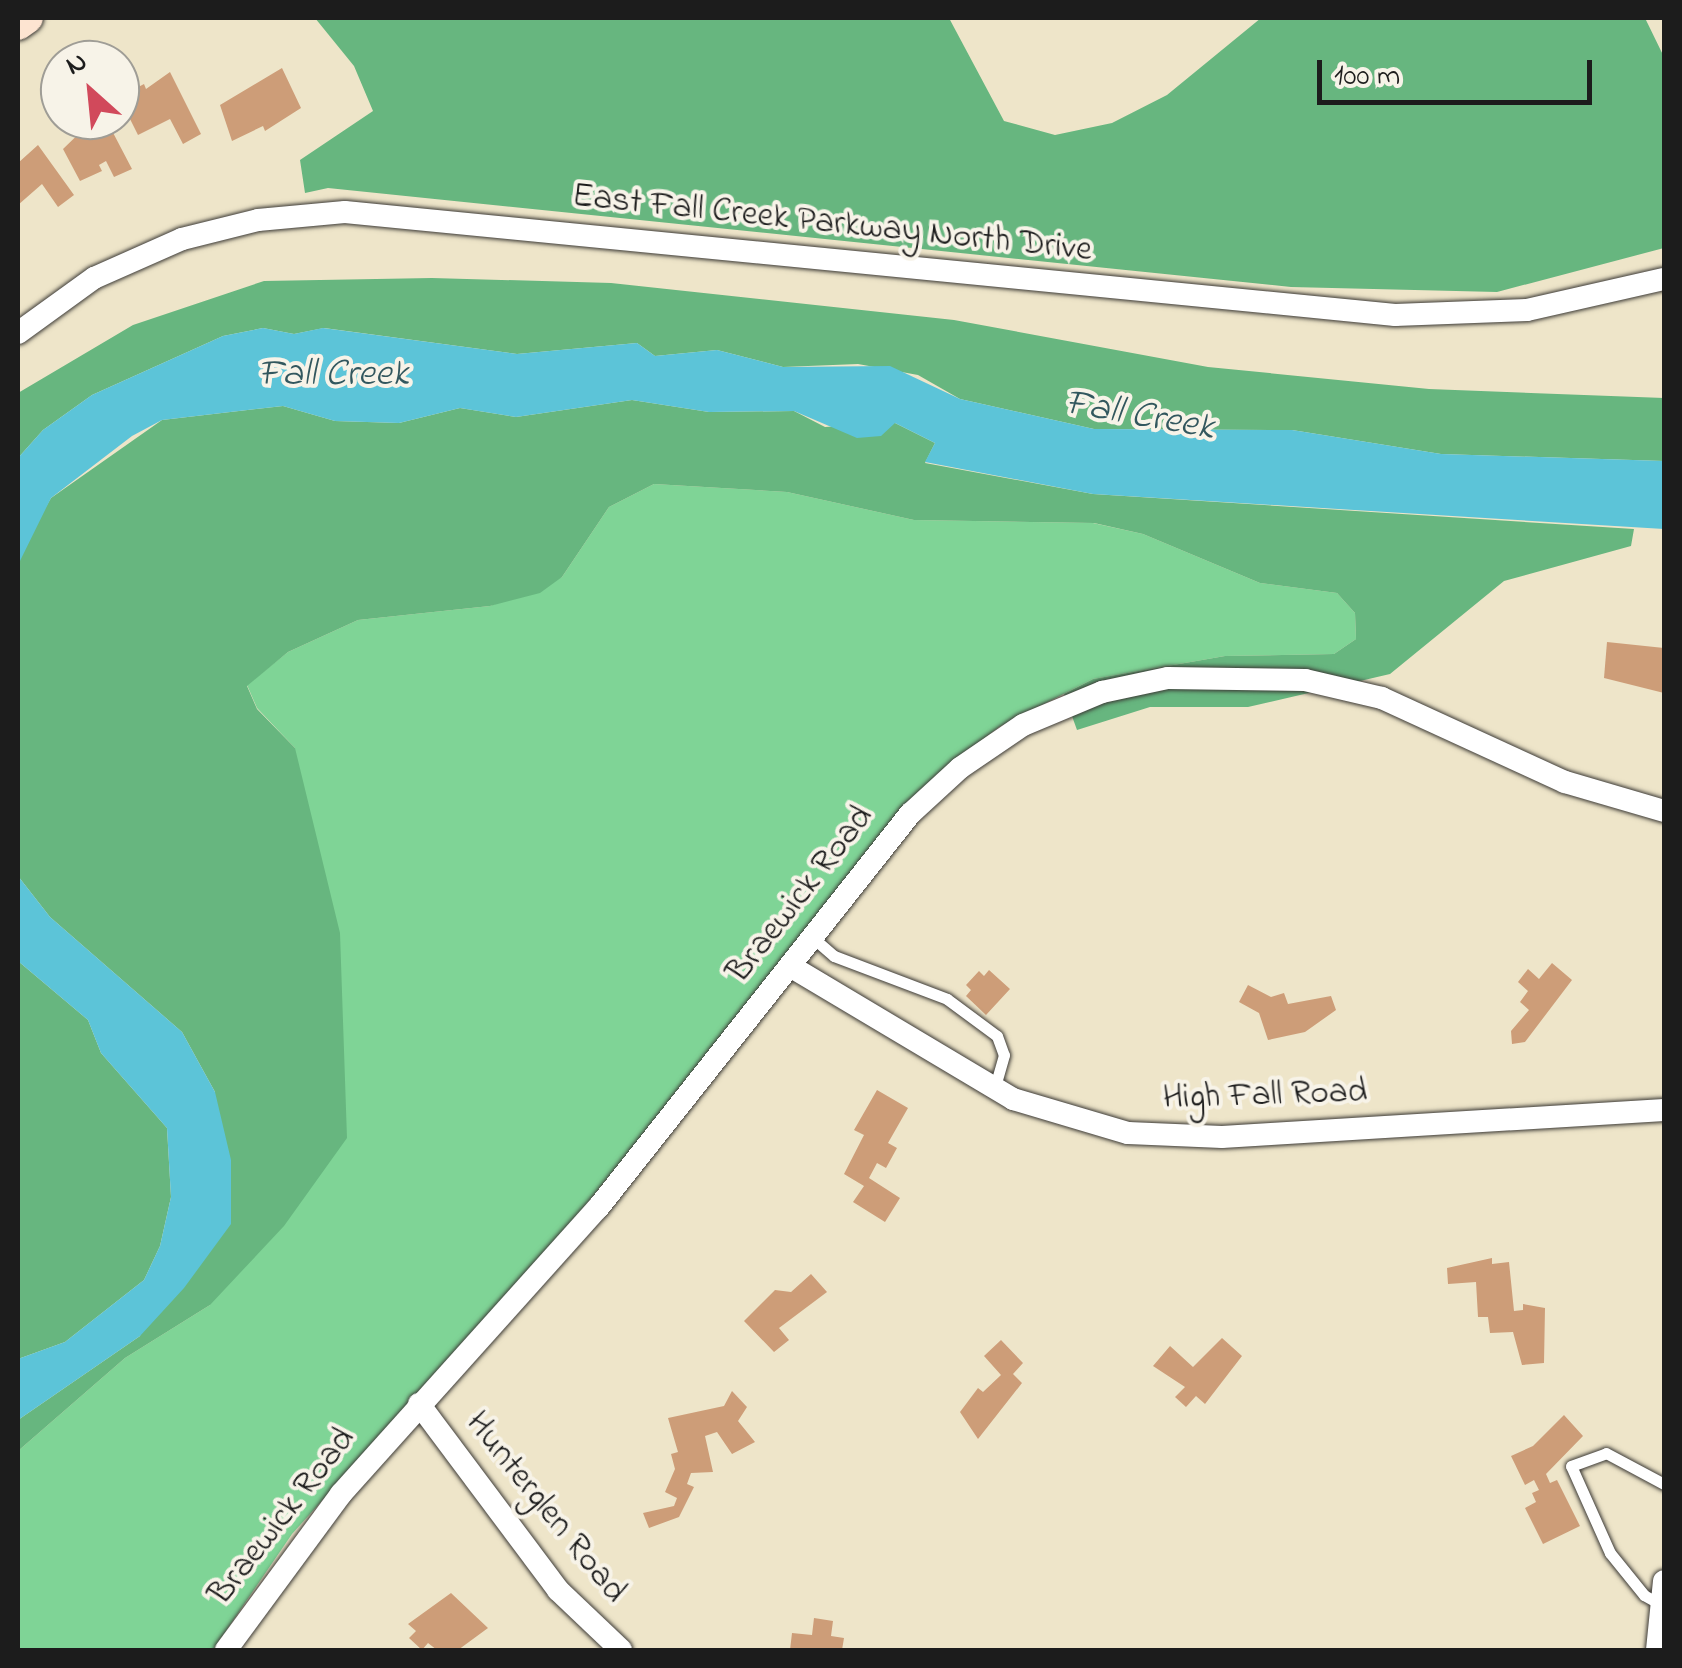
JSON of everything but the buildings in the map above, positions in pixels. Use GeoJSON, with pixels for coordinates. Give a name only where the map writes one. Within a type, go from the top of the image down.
{"type":"FeatureCollection","features":[{"type":"Feature","properties":{"kind":"main road"},"geometry":{"type":"LineString","coordinates":[[18,26],[28,18]]}},
{"type":"Feature","properties":{"kind":"street","name":"East Fall Creek Parkway North Drive"},"geometry":{"type":"LineString","coordinates":[[18,333],[94,278],[182,240],[258,220],[346,212],[1396,316],[1527,310],[1664,278]]}},
{"type":"Feature","properties":{"kind":"street","name":"Braewick Road"},"geometry":{"type":"LineString","coordinates":[[226,1650],[341,1494],[598,1208],[910,814],[980,753],[1070,704],[1168,678],[1262,674],[1357,691],[1565,782],[1664,810]]}},
{"type":"Feature","properties":{"kind":"street","name":"High Fall Road"},"geometry":{"type":"LineString","coordinates":[[790,966],[994,1089],[1094,1126],[1205,1138],[1664,1110]]}},
{"type":"Feature","properties":{"kind":"street","name":"Hunterglen Road"},"geometry":{"type":"LineString","coordinates":[[419,1404],[558,1590],[621,1650]]}},
{"type":"Feature","properties":{"kind":"street"},"geometry":{"type":"LineString","coordinates":[[1657,1650],[1662,1593]]}},
{"type":"Feature","properties":{"kind":"lane"},"geometry":{"type":"LineString","coordinates":[[812,938],[854,965],[947,999],[996,1036],[1004,1055],[994,1089]]}},
{"type":"Feature","properties":{"kind":"lane"},"geometry":{"type":"LineString","coordinates":[[1662,1593],[1644,1595],[1610,1553],[1571,1479],[1570,1466],[1606,1452],[1664,1484]]}},
{"type":"Feature","properties":{"kind":"green space"},"geometry":{"type":"Polygon","coordinates":[[[315,18],[949,18],[1004,121],[1055,135],[1112,123],[1167,95],[1261,18],[1645,18],[1664,57],[1664,248],[1497,292],[1291,287],[328,188],[305,193],[300,160],[373,111],[354,66],[315,18]]]}},
{"type":"Feature","properties":{"kind":"green space"},"geometry":{"type":"Polygon","coordinates":[[[432,278],[611,283],[954,320],[1208,367],[1429,389],[1664,398],[1664,461],[1441,454],[1292,430],[1094,429],[960,399],[918,375],[858,364],[783,367],[717,350],[655,356],[637,343],[517,354],[324,328],[294,334],[263,328],[223,336],[92,395],[43,430],[18,458],[18,393],[133,325],[264,281],[432,278]]]}},
{"type":"Feature","properties":{"kind":"green space"},"geometry":{"type":"Polygon","coordinates":[[[632,400],[709,412],[794,411],[825,427],[895,423],[935,443],[925,463],[1093,494],[1634,529],[1631,546],[1504,581],[1390,674],[1248,707],[1150,707],[1077,730],[1064,694],[1093,679],[1225,656],[1334,654],[1356,639],[1355,613],[1337,593],[1260,583],[1143,534],[1094,523],[914,520],[787,492],[654,484],[609,507],[562,577],[540,593],[490,606],[358,620],[288,652],[247,686],[257,709],[295,748],[340,933],[347,1138],[284,1226],[210,1305],[125,1358],[18,1451],[18,1420],[140,1336],[215,1092],[182,1032],[50,917],[18,876],[18,565],[27,539],[51,498],[162,420],[283,406],[335,421],[399,423],[460,408],[516,417],[632,400]]]}},
{"type":"Feature","properties":{"kind":"green space"},"geometry":{"type":"Polygon","coordinates":[[[654,484],[787,492],[914,520],[1093,523],[1143,534],[1260,583],[1337,593],[1355,613],[1356,639],[1334,654],[1225,656],[1093,679],[999,727],[936,775],[561,1235],[292,1534],[213,1650],[18,1650],[18,1451],[125,1358],[210,1305],[295,748],[257,708],[247,685],[288,652],[358,620],[490,606],[562,577],[609,507],[654,484]]]}},
{"type":"Feature","properties":{"kind":"green space"},"geometry":{"type":"Polygon","coordinates":[[[18,961],[88,1020],[101,1053],[167,1128],[171,1197],[160,1246],[144,1280],[65,1342],[18,1359],[18,961]]]}},
{"type":"Feature","properties":{"kind":"water","name":"Fall Creek"},"geometry":{"type":"Polygon","coordinates":[[[263,328],[294,334],[323,328],[517,354],[637,343],[655,356],[717,350],[783,367],[890,366],[960,399],[1094,429],[1292,430],[1441,454],[1664,461],[1664,529],[1093,494],[925,462],[935,443],[895,423],[881,436],[857,438],[794,411],[709,412],[632,400],[516,417],[460,408],[399,423],[335,421],[283,406],[162,420],[132,436],[51,498],[18,565],[18,458],[43,430],[92,395],[223,336],[263,328]]]}},
{"type":"Feature","properties":{"kind":"water"},"geometry":{"type":"Polygon","coordinates":[[[18,876],[50,917],[182,1032],[215,1092],[231,1160],[231,1224],[184,1288],[140,1336],[18,1420],[18,1359],[65,1342],[144,1280],[160,1246],[171,1197],[167,1128],[101,1053],[88,1020],[18,961],[18,876]]]}}]}
